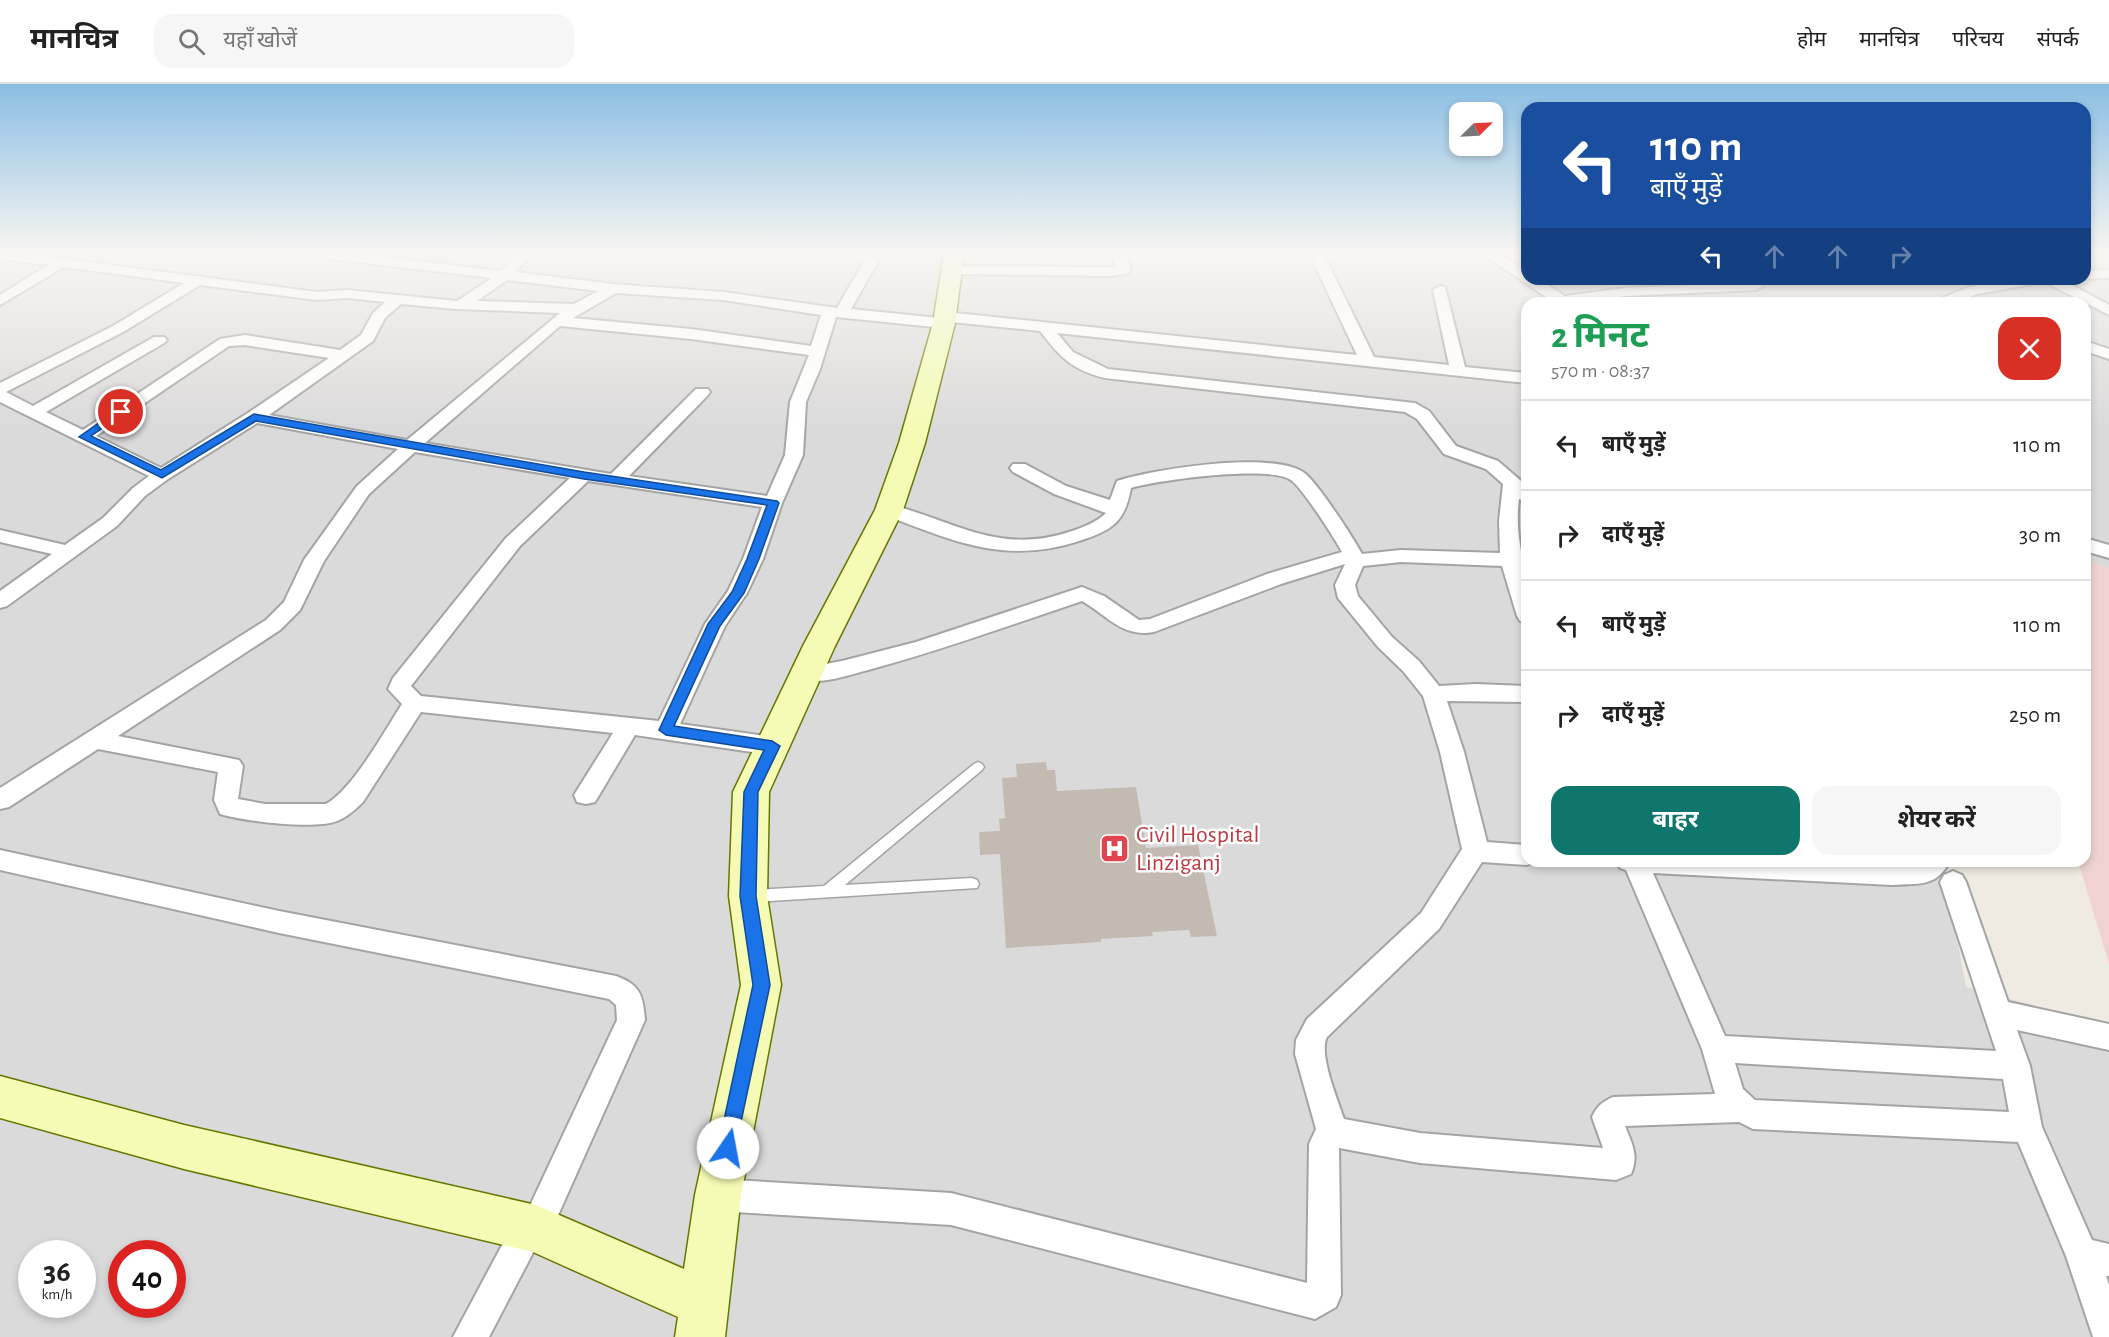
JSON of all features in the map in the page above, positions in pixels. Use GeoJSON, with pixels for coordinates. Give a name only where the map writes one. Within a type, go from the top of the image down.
{"type":"FeatureCollection","features":[{"type":"Feature","properties":{"kind":"street"},"geometry":{"type":"LineString","coordinates":[[0,389],[118,329],[147,311]]}},
{"type":"Feature","properties":{"kind":"street"},"geometry":{"type":"LineString","coordinates":[[0,601],[110,522],[139,492],[162,475],[254,417],[368,338],[378,316],[383,311]]}},
{"type":"Feature","properties":{"kind":"street"},"geometry":{"type":"LineString","coordinates":[[0,800],[96,740],[285,615],[293,605],[314,560],[357,498],[411,446],[557,321],[573,311]]}},
{"type":"Feature","properties":{"kind":"street"},"geometry":{"type":"LineString","coordinates":[[832,311],[1045,327],[1521,377]]}},
{"type":"Feature","properties":{"kind":"street"},"geometry":{"type":"LineString","coordinates":[[0,1097],[184,1148],[532,1228],[702,1320],[718,1195],[761,985],[748,896],[751,792],[806,674],[888,510],[912,443],[946,311]]}},
{"type":"Feature","properties":{"kind":"street"},"geometry":{"type":"LineString","coordinates":[[1344,311],[1368,361]]}},
{"type":"Feature","properties":{"kind":"street"},"geometry":{"type":"LineString","coordinates":[[1445,311],[1458,370]]}},
{"type":"Feature","properties":{"kind":"street"},"geometry":{"type":"LineString","coordinates":[[666,730],[714,624],[741,585],[753,559],[794,454],[798,402],[817,351],[836,312]]}},
{"type":"Feature","properties":{"kind":"street"},"geometry":{"type":"LineString","coordinates":[[557,321],[691,334],[817,351]]}},
{"type":"Feature","properties":{"kind":"street"},"geometry":{"type":"LineString","coordinates":[[1045,327],[1067,355],[1105,373],[1409,407],[1423,415],[1450,450],[1492,465],[1519,490],[1508,511],[1507,545],[1521,596]]}},
{"type":"Feature","properties":{"kind":"street"},"geometry":{"type":"LineString","coordinates":[[34,412],[159,340]]}},
{"type":"Feature","properties":{"kind":"street"},"geometry":{"type":"LineString","coordinates":[[84,437],[225,342],[245,340],[343,355]]}},
{"type":"Feature","properties":{"kind":"street"},"geometry":{"type":"LineString","coordinates":[[2091,348],[2108,354]]}},
{"type":"Feature","properties":{"kind":"street"},"geometry":{"type":"LineString","coordinates":[[2091,360],[2108,354]]}},
{"type":"Feature","properties":{"kind":"street"},"geometry":{"type":"LineString","coordinates":[[615,480],[702,392]]}},
{"type":"Feature","properties":{"kind":"street"},"geometry":{"type":"LineString","coordinates":[[0,396],[162,475]]}},
{"type":"Feature","properties":{"kind":"street"},"geometry":{"type":"LineString","coordinates":[[254,417],[584,476],[773,503]]}},
{"type":"Feature","properties":{"kind":"street"},"geometry":{"type":"LineString","coordinates":[[1019,468],[1060,490],[1118,509]]}},
{"type":"Feature","properties":{"kind":"street"},"geometry":{"type":"LineString","coordinates":[[718,1195],[951,1209],[1315,1302],[1324,1295],[1324,1144],[1332,1132],[1310,1054],[1310,1040],[1317,1028],[1430,921],[1475,851],[1452,752],[1433,694],[1412,666],[1385,642],[1348,598],[1345,585],[1355,558],[1347,541],[1300,478],[1277,469],[1171,476],[1130,482],[1123,485],[1118,509],[1110,521],[1066,540],[1025,548],[981,543],[888,510]]}},
{"type":"Feature","properties":{"kind":"street"},"geometry":{"type":"LineString","coordinates":[[584,476],[513,542],[401,683],[399,689],[415,703],[666,730],[772,746]]}},
{"type":"Feature","properties":{"kind":"street"},"geometry":{"type":"LineString","coordinates":[[0,536],[69,552]]}},
{"type":"Feature","properties":{"kind":"street"},"geometry":{"type":"LineString","coordinates":[[2091,546],[2109,552]]}},
{"type":"Feature","properties":{"kind":"street"},"geometry":{"type":"LineString","coordinates":[[806,674],[842,669],[921,648],[1082,594],[1092,597],[1138,627],[1154,625],[1274,579],[1355,558],[1401,556],[1510,560]]}},
{"type":"Feature","properties":{"kind":"street"},"geometry":{"type":"LineString","coordinates":[[1433,694],[1476,692],[1521,694]]}},
{"type":"Feature","properties":{"kind":"street"},"geometry":{"type":"LineString","coordinates":[[96,740],[231,765],[226,800],[229,807],[265,814],[330,814],[342,807],[354,795],[415,703]]}},
{"type":"Feature","properties":{"kind":"street"},"geometry":{"type":"LineString","coordinates":[[586,795],[629,726]]}},
{"type":"Feature","properties":{"kind":"street"},"geometry":{"type":"LineString","coordinates":[[1475,851],[1521,855]]}},
{"type":"Feature","properties":{"kind":"street"},"geometry":{"type":"LineString","coordinates":[[0,860],[279,922],[616,988],[629,999],[631,1020],[532,1228],[470,1337]]}},
{"type":"Feature","properties":{"kind":"street"},"geometry":{"type":"LineString","coordinates":[[1638,867],[1716,1049],[1731,1097],[1741,1108],[1753,1114],[2027,1128]]}},
{"type":"Feature","properties":{"kind":"street"},"geometry":{"type":"LineString","coordinates":[[1766,867],[1893,875],[1945,871],[2015,1066],[2027,1128],[2095,1257],[2109,1334]]}},
{"type":"Feature","properties":{"kind":"street"},"geometry":{"type":"LineString","coordinates":[[1997,1013],[2109,1037]]}},
{"type":"Feature","properties":{"kind":"street"},"geometry":{"type":"LineString","coordinates":[[1716,1049],[2015,1066]]}},
{"type":"Feature","properties":{"kind":"street"},"geometry":{"type":"LineString","coordinates":[[1332,1132],[1420,1148],[1616,1165],[1620,1163],[1621,1156],[1607,1117],[1613,1112],[1741,1108]]}},
{"type":"Feature","properties":{"kind":"lane"},"geometry":{"type":"LineString","coordinates":[[828,891],[978,767]]}},
{"type":"Feature","properties":{"kind":"lane"},"geometry":{"type":"LineString","coordinates":[[748,896],[972,884]]}},
{"type":"Feature","properties":{"kind":"shaded area"},"geometry":{"type":"Polygon","coordinates":[[[0,311],[1521,311],[1521,867],[1943,867],[1966,987],[2109,1026],[2109,1337],[0,1337],[0,311]]]}},
{"type":"Feature","properties":{"kind":"shaded area"},"geometry":{"type":"Polygon","coordinates":[[[2091,311],[2109,311],[2109,568],[2091,562],[2091,311]]]}},
{"type":"Feature","properties":{"kind":"shaded area"},"geometry":{"type":"Polygon","coordinates":[[[2091,562],[2109,568],[2109,964],[2080,867],[2091,867],[2091,562]]]}},
{"type":"Feature","properties":{"kind":"building"},"geometry":{"type":"Polygon","coordinates":[[[1046,762],[1047,770],[1055,770],[1057,791],[1136,787],[1146,848],[1198,845],[1217,936],[1191,937],[1189,930],[1152,932],[1153,936],[1101,939],[1101,942],[1006,948],[1000,854],[980,855],[979,832],[1000,831],[999,819],[1005,818],[1002,778],[1017,777],[1016,764],[1046,762]]]}},
{"type":"Feature","properties":{"kind":"place","name":"Civil Hospital Linziganj"},"geometry":{"type":"Point","coordinates":[1115,848]}},
{"type":"Feature","properties":{"kind":"route"},"geometry":{"type":"LineString","coordinates":[[121,412],[84,437],[162,475],[254,417],[584,476],[773,503],[753,559],[737,593],[714,624],[666,730],[772,746],[751,792],[748,896],[761,985],[728,1148]]}}]}
